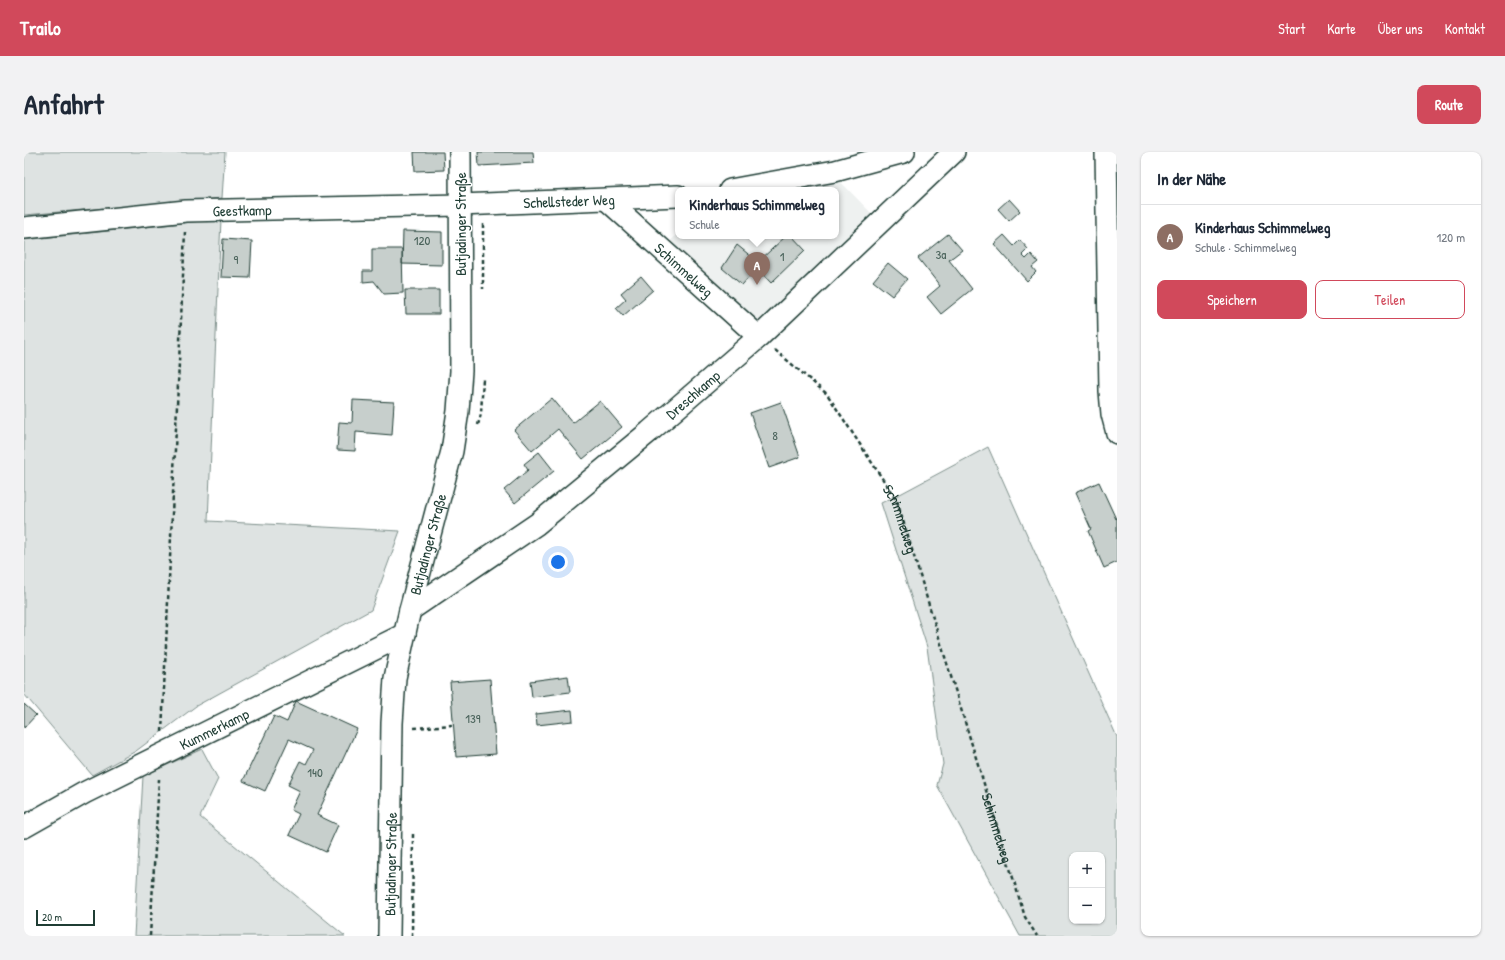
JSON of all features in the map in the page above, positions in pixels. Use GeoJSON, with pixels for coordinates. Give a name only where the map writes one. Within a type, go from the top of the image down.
{"type":"FeatureCollection","features":[{"type":"Feature","properties":{"kind":"street","name":"Butjadinger Straße"},"geometry":{"type":"LineString","coordinates":[[388,936],[392,723],[395,678],[410,610],[452,451],[458,411],[461,371],[460,152]]}},
{"type":"Feature","properties":{"kind":"street"},"geometry":{"type":"LineString","coordinates":[[747,187],[835,171],[904,152]]}},
{"type":"Feature","properties":{"kind":"street","name":"Dreschkamp"},"geometry":{"type":"LineString","coordinates":[[410,610],[537,524],[649,432],[759,337],[954,152]]}},
{"type":"Feature","properties":{"kind":"street"},"geometry":{"type":"LineString","coordinates":[[1106,152],[1110,391],[1112,414],[1117,433]]}},
{"type":"Feature","properties":{"kind":"street","name":"Schellsteder Weg"},"geometry":{"type":"LineString","coordinates":[[460,205],[675,196]]}},
{"type":"Feature","properties":{"kind":"street","name":"Schimmelweg"},"geometry":{"type":"LineString","coordinates":[[607,200],[759,337]]}},
{"type":"Feature","properties":{"kind":"street","name":"Geestkamp"},"geometry":{"type":"LineString","coordinates":[[24,228],[186,211],[460,205]]}},
{"type":"Feature","properties":{"kind":"street","name":"Kummerkamp"},"geometry":{"type":"LineString","coordinates":[[24,827],[84,793],[405,634]]}},
{"type":"Feature","properties":{"kind":"path"},"geometry":{"type":"LineString","coordinates":[[150,936],[186,211]]}},
{"type":"Feature","properties":{"kind":"path","name":"Schimmelweg"},"geometry":{"type":"LineString","coordinates":[[759,337],[827,394],[897,501],[1025,916],[1037,936]]}},
{"type":"Feature","properties":{"kind":"path"},"geometry":{"type":"LineString","coordinates":[[414,728],[452,725]]}},
{"type":"Feature","properties":{"kind":"shaded area"},"geometry":{"type":"Polygon","coordinates":[[[24,152],[225,152],[222,198],[24,215],[24,152]]]}},
{"type":"Feature","properties":{"kind":"shaded area"},"geometry":{"type":"Polygon","coordinates":[[[838,179],[874,216],[759,325],[667,245],[675,236],[675,239],[839,239],[839,187],[794,187],[838,179]]]}},
{"type":"Feature","properties":{"kind":"shaded area"},"geometry":{"type":"Polygon","coordinates":[[[221,219],[208,521],[400,531],[371,610],[196,706],[136,751],[92,775],[24,694],[24,240],[221,219]]]}},
{"type":"Feature","properties":{"kind":"shaded area"},"geometry":{"type":"Polygon","coordinates":[[[988,447],[1117,737],[1117,936],[1020,936],[937,785],[943,764],[927,647],[881,503],[988,447]]]}},
{"type":"Feature","properties":{"kind":"shaded area"},"geometry":{"type":"Polygon","coordinates":[[[202,749],[218,779],[200,817],[345,936],[134,936],[143,776],[202,749]]]}},
{"type":"Feature","properties":{"kind":"building"},"geometry":{"type":"Polygon","coordinates":[[[414,152],[443,152],[444,170],[415,171],[414,152]]]}},
{"type":"Feature","properties":{"kind":"building"},"geometry":{"type":"Polygon","coordinates":[[[478,152],[533,152],[534,163],[479,166],[478,152]]]}},
{"type":"Feature","properties":{"kind":"building"},"geometry":{"type":"Polygon","coordinates":[[[1009,199],[1020,211],[1009,221],[998,209],[1009,199]]]}},
{"type":"Feature","properties":{"kind":"building"},"geometry":{"type":"Polygon","coordinates":[[[403,231],[442,232],[442,265],[402,264],[403,231]]]}},
{"type":"Feature","properties":{"kind":"building"},"geometry":{"type":"Polygon","coordinates":[[[948,234],[962,250],[949,260],[972,289],[941,314],[927,297],[940,286],[918,258],[948,234]]]}},
{"type":"Feature","properties":{"kind":"building"},"geometry":{"type":"Polygon","coordinates":[[[1004,235],[1014,246],[1020,240],[1028,249],[1022,255],[1026,259],[1031,254],[1038,262],[1032,267],[1036,272],[1027,281],[994,244],[1004,235]]]}},
{"type":"Feature","properties":{"kind":"building"},"geometry":{"type":"Polygon","coordinates":[[[223,239],[252,241],[250,278],[221,277],[223,239]]]}},
{"type":"Feature","properties":{"kind":"building"},"geometry":{"type":"Polygon","coordinates":[[[783,239],[795,239],[805,250],[771,283],[757,268],[742,285],[722,268],[737,245],[758,262],[783,239]]]}},
{"type":"Feature","properties":{"kind":"building"},"geometry":{"type":"Polygon","coordinates":[[[372,249],[402,249],[403,293],[384,294],[374,281],[363,282],[363,271],[372,271],[372,249]]]}},
{"type":"Feature","properties":{"kind":"building"},"geometry":{"type":"Polygon","coordinates":[[[888,263],[907,279],[892,296],[873,281],[888,263]]]}},
{"type":"Feature","properties":{"kind":"building"},"geometry":{"type":"Polygon","coordinates":[[[641,276],[653,290],[623,316],[616,308],[626,299],[621,293],[641,276]]]}},
{"type":"Feature","properties":{"kind":"building"},"geometry":{"type":"Polygon","coordinates":[[[405,290],[439,290],[439,314],[406,314],[405,290]]]}},
{"type":"Feature","properties":{"kind":"building"},"geometry":{"type":"Polygon","coordinates":[[[552,398],[573,423],[600,401],[622,427],[583,459],[558,429],[532,451],[514,430],[552,398]]]}},
{"type":"Feature","properties":{"kind":"building"},"geometry":{"type":"Polygon","coordinates":[[[353,400],[394,402],[392,435],[356,432],[355,451],[337,450],[339,422],[352,423],[353,400]]]}},
{"type":"Feature","properties":{"kind":"building"},"geometry":{"type":"Polygon","coordinates":[[[781,402],[800,457],[769,468],[750,413],[781,402]]]}},
{"type":"Feature","properties":{"kind":"building"},"geometry":{"type":"Polygon","coordinates":[[[539,452],[554,471],[515,503],[504,490],[528,470],[524,464],[539,452]]]}},
{"type":"Feature","properties":{"kind":"building"},"geometry":{"type":"Polygon","coordinates":[[[1099,482],[1116,519],[1117,518],[1117,562],[1104,568],[1088,531],[1091,529],[1075,493],[1099,482]]]}},
{"type":"Feature","properties":{"kind":"building"},"geometry":{"type":"Polygon","coordinates":[[[568,676],[570,692],[532,697],[530,681],[568,676]]]}},
{"type":"Feature","properties":{"kind":"building"},"geometry":{"type":"Polygon","coordinates":[[[490,679],[496,754],[456,757],[450,682],[490,679]]]}},
{"type":"Feature","properties":{"kind":"building"},"geometry":{"type":"Polygon","coordinates":[[[296,701],[357,729],[317,815],[338,825],[326,852],[289,835],[299,814],[291,810],[300,791],[288,785],[300,761],[306,764],[313,750],[289,739],[265,791],[243,781],[274,716],[287,722],[296,701]]]}},
{"type":"Feature","properties":{"kind":"building"},"geometry":{"type":"Polygon","coordinates":[[[24,704],[36,715],[24,728],[24,704]]]}},
{"type":"Feature","properties":{"kind":"building"},"geometry":{"type":"Polygon","coordinates":[[[572,710],[573,721],[537,725],[536,714],[572,710]]]}},
{"type":"Feature","properties":{"kind":"place","name":"Kinderhaus Schimmelweg"},"geometry":{"type":"Point","coordinates":[757,285]}}]}
